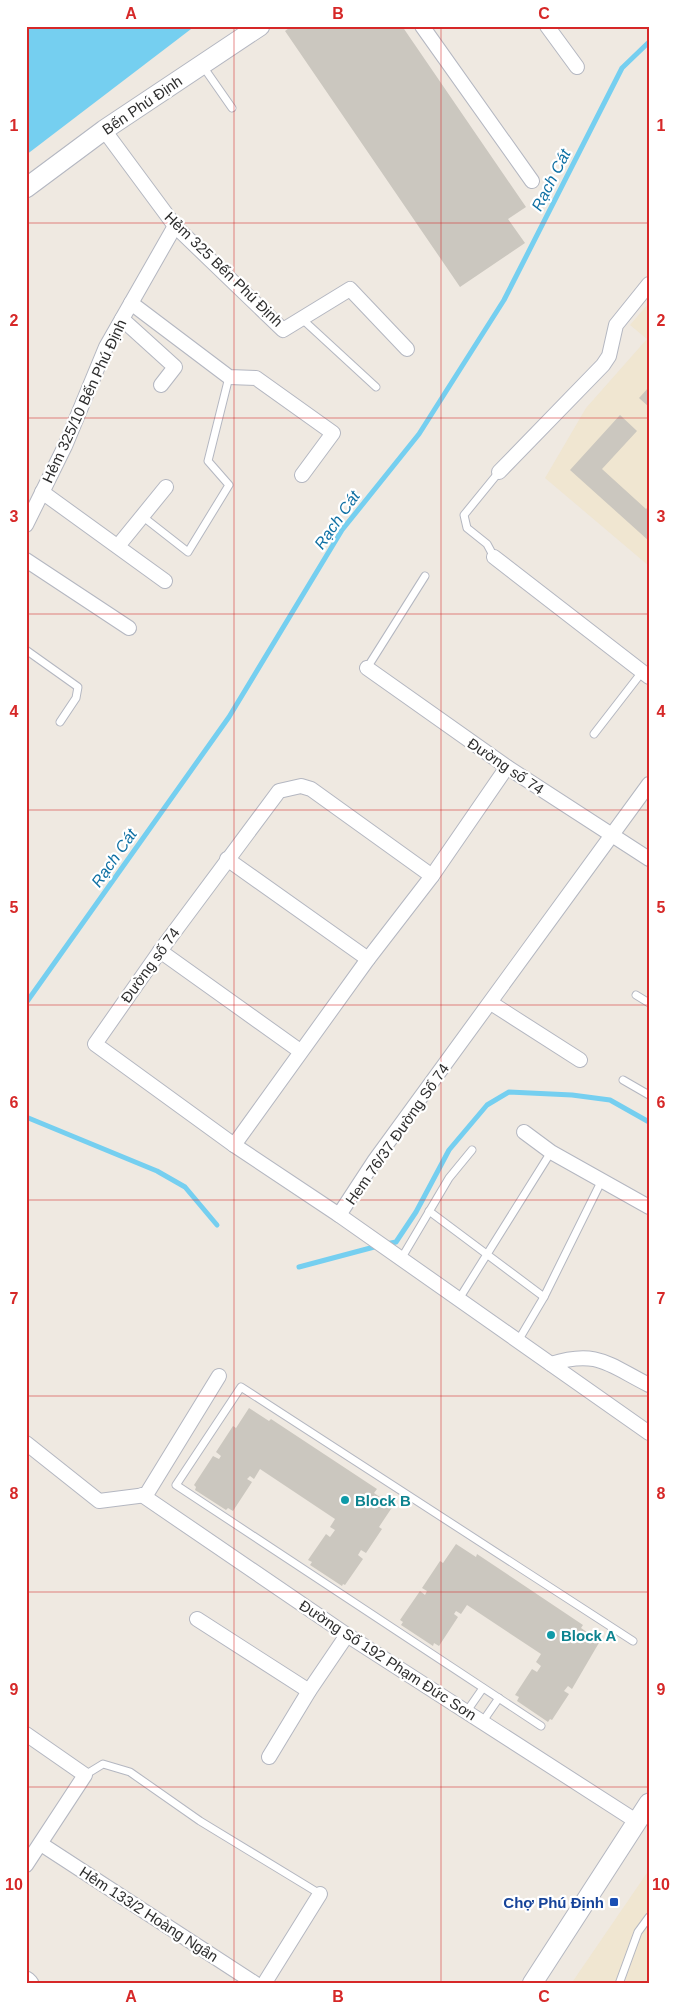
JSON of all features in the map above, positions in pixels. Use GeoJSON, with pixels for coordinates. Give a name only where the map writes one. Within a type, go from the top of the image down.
{"type":"FeatureCollection","features":[{"type":"Feature","properties":{"kind":"street","name":"Bến Phú Định"},"geometry":{"type":"LineString","coordinates":[[26,188],[104,130],[260,26]]}},
{"type":"Feature","properties":{"kind":"street"},"geometry":{"type":"LineString","coordinates":[[422,26],[532,181]]}},
{"type":"Feature","properties":{"kind":"street"},"geometry":{"type":"LineString","coordinates":[[547,26],[577,67]]}},
{"type":"Feature","properties":{"kind":"street","name":"Hẻm 325 Bến Phú Định"},"geometry":{"type":"LineString","coordinates":[[104,130],[175,226],[283,330],[350,289],[407,349]]}},
{"type":"Feature","properties":{"kind":"street","name":"Hẻm 325/10 Bến Phú Định"},"geometry":{"type":"LineString","coordinates":[[26,525],[65,446],[106,347],[175,226]]}},
{"type":"Feature","properties":{"kind":"street"},"geometry":{"type":"LineString","coordinates":[[499,472],[603,364],[609,356],[616,325],[649,284]]}},
{"type":"Feature","properties":{"kind":"street"},"geometry":{"type":"LineString","coordinates":[[131,303],[229,378],[256,378],[333,433],[302,475]]}},
{"type":"Feature","properties":{"kind":"street"},"geometry":{"type":"LineString","coordinates":[[122,319],[175,367],[161,385]]}},
{"type":"Feature","properties":{"kind":"street"},"geometry":{"type":"LineString","coordinates":[[118,546],[166,486]]}},
{"type":"Feature","properties":{"kind":"street"},"geometry":{"type":"LineString","coordinates":[[42,492],[165,581]]}},
{"type":"Feature","properties":{"kind":"street"},"geometry":{"type":"LineString","coordinates":[[494,557],[646,675]]}},
{"type":"Feature","properties":{"kind":"street"},"geometry":{"type":"LineString","coordinates":[[26,560],[129,628]]}},
{"type":"Feature","properties":{"kind":"street","name":"Đường số 74"},"geometry":{"type":"LineString","coordinates":[[367,668],[507,767],[649,858]]}},
{"type":"Feature","properties":{"kind":"street"},"geometry":{"type":"LineString","coordinates":[[234,1145],[368,959],[432,876],[507,767]]}},
{"type":"Feature","properties":{"kind":"street","name":"Hem 76/37 Đường Số 74"},"geometry":{"type":"LineString","coordinates":[[94,1044],[234,1145],[339,1216],[376,1160],[649,784]]}},
{"type":"Feature","properties":{"kind":"street","name":"Đường số 74"},"geometry":{"type":"LineString","coordinates":[[94,1044],[160,950],[278,791],[301,786],[316,792],[432,876]]}},
{"type":"Feature","properties":{"kind":"street"},"geometry":{"type":"LineString","coordinates":[[227,859],[368,959]]}},
{"type":"Feature","properties":{"kind":"street"},"geometry":{"type":"LineString","coordinates":[[160,950],[300,1052]]}},
{"type":"Feature","properties":{"kind":"street"},"geometry":{"type":"LineString","coordinates":[[491,1004],[580,1060]]}},
{"type":"Feature","properties":{"kind":"street"},"geometry":{"type":"LineString","coordinates":[[524,1132],[550,1152],[649,1207]]}},
{"type":"Feature","properties":{"kind":"street"},"geometry":{"type":"LineString","coordinates":[[339,1216],[649,1433]]}},
{"type":"Feature","properties":{"kind":"street"},"geometry":{"type":"LineString","coordinates":[[551,1364],[577,1357],[590,1357],[603,1361],[649,1385]]}},
{"type":"Feature","properties":{"kind":"street"},"geometry":{"type":"LineString","coordinates":[[26,1443],[99,1501],[146,1495],[219,1376]]}},
{"type":"Feature","properties":{"kind":"street","name":"Đường Số 192 Phạm Đức Sơn"},"geometry":{"type":"LineString","coordinates":[[142,1495],[347,1635],[636,1821]]}},
{"type":"Feature","properties":{"kind":"street"},"geometry":{"type":"LineString","coordinates":[[197,1619],[309,1691]]}},
{"type":"Feature","properties":{"kind":"street"},"geometry":{"type":"LineString","coordinates":[[269,1757],[309,1691],[347,1635]]}},
{"type":"Feature","properties":{"kind":"street"},"geometry":{"type":"LineString","coordinates":[[26,1734],[85,1775],[42,1844],[26,1865]]}},
{"type":"Feature","properties":{"kind":"street"},"geometry":{"type":"LineString","coordinates":[[532,1984],[649,1803]]}},
{"type":"Feature","properties":{"kind":"street","name":"Hẻm 133/2 Hoàng Ngân"},"geometry":{"type":"LineString","coordinates":[[42,1844],[256,1984]]}},
{"type":"Feature","properties":{"kind":"street"},"geometry":{"type":"LineString","coordinates":[[264,1984],[320,1894]]}},
{"type":"Feature","properties":{"kind":"lane"},"geometry":{"type":"LineString","coordinates":[[202,65],[232,108]]}},
{"type":"Feature","properties":{"kind":"lane"},"geometry":{"type":"LineString","coordinates":[[301,318],[376,387]]}},
{"type":"Feature","properties":{"kind":"lane"},"geometry":{"type":"LineString","coordinates":[[142,516],[188,552],[229,484],[208,461],[229,378]]}},
{"type":"Feature","properties":{"kind":"lane"},"geometry":{"type":"LineString","coordinates":[[494,557],[487,544],[467,528],[464,515],[499,472]]}},
{"type":"Feature","properties":{"kind":"lane"},"geometry":{"type":"LineString","coordinates":[[367,668],[425,576]]}},
{"type":"Feature","properties":{"kind":"lane"},"geometry":{"type":"LineString","coordinates":[[26,650],[78,687],[76,698],[60,722]]}},
{"type":"Feature","properties":{"kind":"lane"},"geometry":{"type":"LineString","coordinates":[[594,734],[646,675]]}},
{"type":"Feature","properties":{"kind":"lane"},"geometry":{"type":"LineString","coordinates":[[636,995],[649,1003]]}},
{"type":"Feature","properties":{"kind":"lane"},"geometry":{"type":"LineString","coordinates":[[624,1080],[649,1095]]}},
{"type":"Feature","properties":{"kind":"lane"},"geometry":{"type":"LineString","coordinates":[[401,1259],[449,1178],[472,1150]]}},
{"type":"Feature","properties":{"kind":"lane"},"geometry":{"type":"LineString","coordinates":[[459,1299],[550,1152]]}},
{"type":"Feature","properties":{"kind":"lane"},"geometry":{"type":"LineString","coordinates":[[518,1341],[544,1297],[602,1180]]}},
{"type":"Feature","properties":{"kind":"lane"},"geometry":{"type":"LineString","coordinates":[[429,1211],[544,1297]]}},
{"type":"Feature","properties":{"kind":"lane"},"geometry":{"type":"LineString","coordinates":[[541,1726],[176,1485],[241,1387],[632,1641]]}},
{"type":"Feature","properties":{"kind":"lane"},"geometry":{"type":"LineString","coordinates":[[467,1711],[483,1688]]}},
{"type":"Feature","properties":{"kind":"lane"},"geometry":{"type":"LineString","coordinates":[[483,1722],[499,1698]]}},
{"type":"Feature","properties":{"kind":"lane"},"geometry":{"type":"LineString","coordinates":[[85,1775],[103,1764],[130,1772],[200,1821],[320,1894]]}},
{"type":"Feature","properties":{"kind":"lane"},"geometry":{"type":"LineString","coordinates":[[619,1984],[638,1932],[649,1917]]}},
{"type":"Feature","properties":{"kind":"shaded area"},"geometry":{"type":"Polygon","coordinates":[[[649,303],[649,566],[545,478],[586,408],[647,339],[630,325],[649,303]]]}},
{"type":"Feature","properties":{"kind":"shaded area"},"geometry":{"type":"Polygon","coordinates":[[[649,1870],[649,1984],[571,1984],[649,1870]]]}},
{"type":"Feature","properties":{"kind":"water"},"geometry":{"type":"Polygon","coordinates":[[[26,26],[195,26],[26,155],[26,26]]]}},
{"type":"Feature","properties":{"kind":"building"},"geometry":{"type":"Polygon","coordinates":[[[292,26],[402,26],[526,207],[508,219],[525,243],[460,287],[285,31],[292,26]]]}},
{"type":"Feature","properties":{"kind":"building"},"geometry":{"type":"Polygon","coordinates":[[[649,387],[649,407],[639,398],[649,387]]]}},
{"type":"Feature","properties":{"kind":"building"},"geometry":{"type":"Polygon","coordinates":[[[620,415],[637,431],[602,469],[646,509],[649,506],[649,541],[570,470],[620,415]]]}},
{"type":"Feature","properties":{"kind":"building","name":"Block B"},"geometry":{"type":"Polygon","coordinates":[[[249,1408],[269,1421],[271,1419],[377,1489],[374,1493],[393,1506],[379,1527],[382,1529],[366,1553],[361,1550],[358,1555],[363,1559],[345,1585],[343,1584],[342,1586],[310,1565],[312,1562],[308,1560],[326,1534],[330,1537],[335,1530],[330,1527],[335,1519],[260,1469],[254,1479],[250,1476],[247,1479],[252,1482],[233,1511],[228,1508],[226,1510],[195,1490],[196,1487],[194,1485],[213,1456],[219,1459],[221,1456],[216,1452],[233,1426],[236,1428],[249,1408]]]}},
{"type":"Feature","properties":{"kind":"building","name":"Block A"},"geometry":{"type":"Polygon","coordinates":[[[456,1544],[476,1557],[477,1554],[583,1625],[581,1628],[600,1641],[572,1689],[568,1686],[564,1691],[569,1694],[552,1720],[550,1719],[548,1722],[517,1701],[519,1697],[515,1695],[532,1669],[537,1672],[541,1666],[536,1662],[541,1654],[467,1605],[461,1614],[456,1611],[454,1614],[458,1617],[439,1646],[434,1643],[433,1646],[401,1625],[403,1622],[400,1620],[420,1591],[425,1595],[427,1591],[422,1588],[440,1561],[443,1563],[456,1544]]]}},
{"type":"Feature","properties":{"kind":"waterway","name":"Rạch Cát"},"geometry":{"type":"LineString","coordinates":[[26,1003],[229,717],[342,530],[419,434],[504,300],[622,68],[649,42]]}},
{"type":"Feature","properties":{"kind":"waterway"},"geometry":{"type":"LineString","coordinates":[[386,1244],[396,1242],[416,1212],[449,1150],[487,1105],[509,1092],[572,1095],[610,1100],[649,1122]]}},
{"type":"Feature","properties":{"kind":"waterway"},"geometry":{"type":"LineString","coordinates":[[26,1117],[157,1171],[185,1187],[217,1225]]}},
{"type":"Feature","properties":{"kind":"waterway"},"geometry":{"type":"LineString","coordinates":[[299,1267],[378,1246]]}},
{"type":"Feature","properties":{"kind":"place","name":"Block B"},"geometry":{"type":"Point","coordinates":[345,1500]}},
{"type":"Feature","properties":{"kind":"place","name":"Block A"},"geometry":{"type":"Point","coordinates":[551,1635]}},
{"type":"Feature","properties":{"kind":"place","name":"Chợ Phú Định"},"geometry":{"type":"Point","coordinates":[614,1902]}}]}
